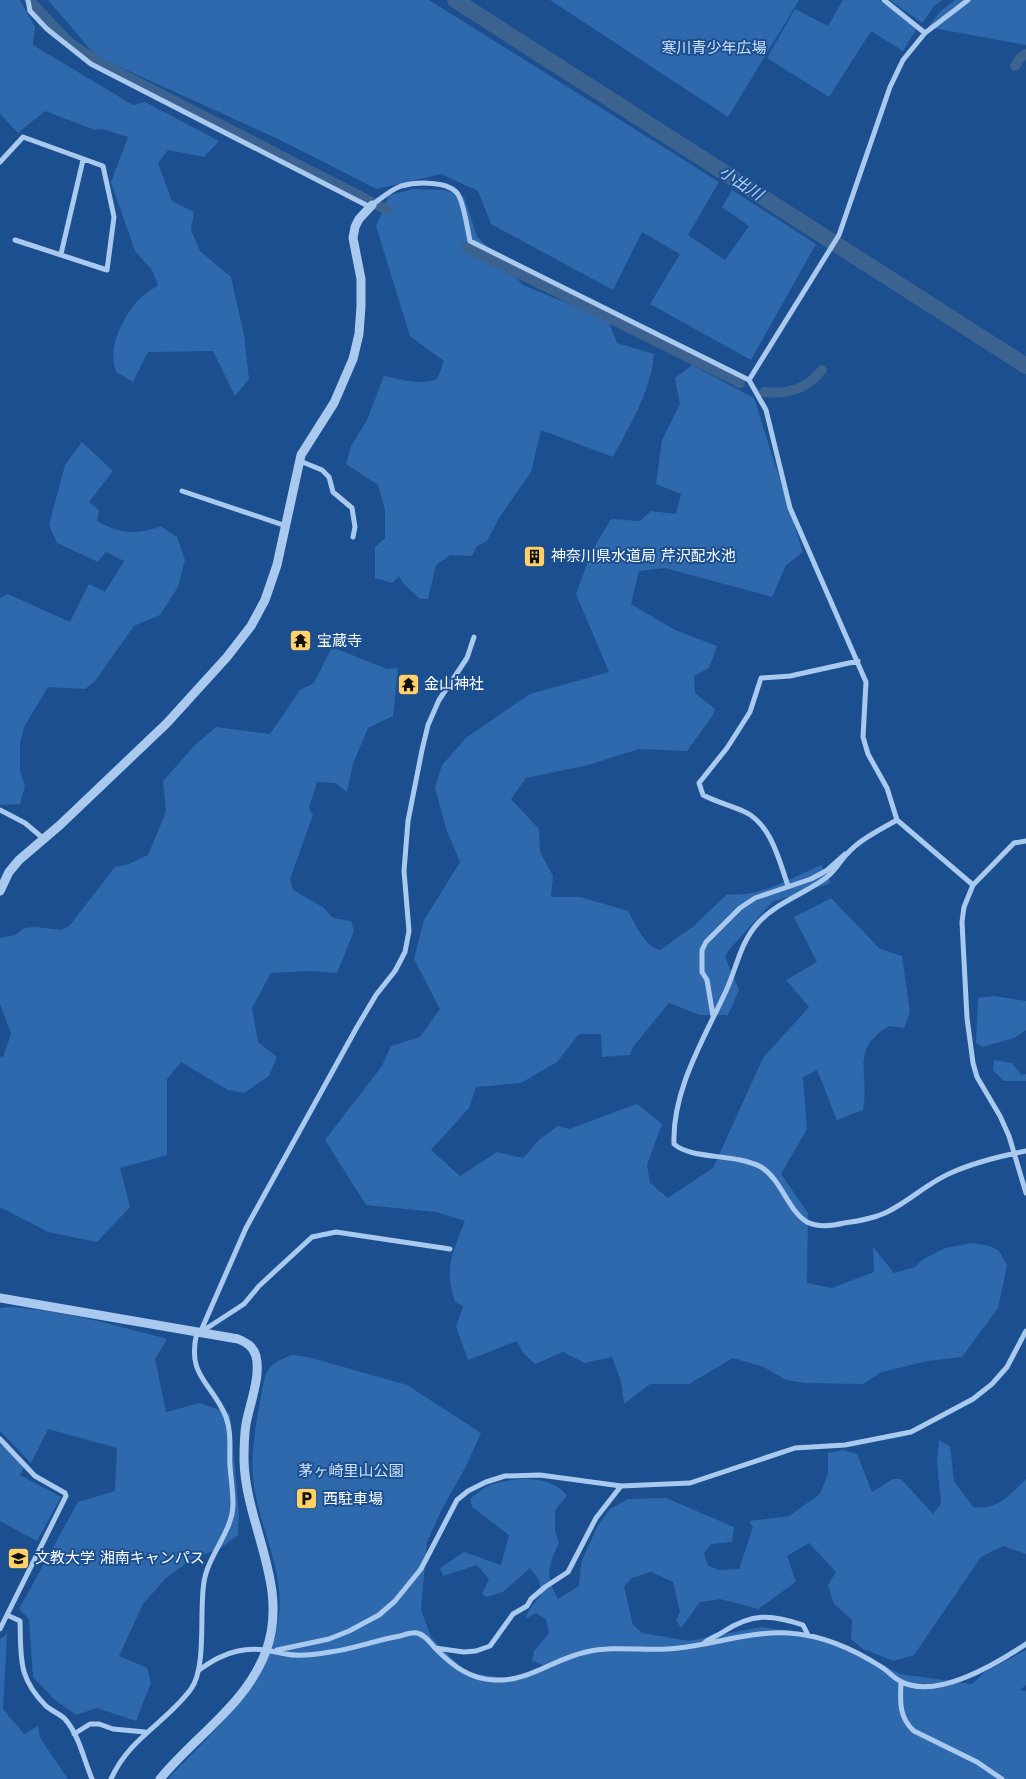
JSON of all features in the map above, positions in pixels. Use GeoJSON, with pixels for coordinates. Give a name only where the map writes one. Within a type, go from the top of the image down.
{"type":"FeatureCollection","features":[{"type":"Feature","properties":{"kind":"street"},"geometry":{"type":"LineString","coordinates":[[884,0],[925,33]]}},
{"type":"Feature","properties":{"kind":"street"},"geometry":{"type":"LineString","coordinates":[[749,380],[839,236],[896,72],[903,60],[925,33],[968,0]]}},
{"type":"Feature","properties":{"kind":"street"},"geometry":{"type":"LineString","coordinates":[[29,3],[30,10],[47,29],[91,64],[373,205]]}},
{"type":"Feature","properties":{"kind":"street"},"geometry":{"type":"LineString","coordinates":[[0,162],[23,137],[102,166],[114,217],[107,270],[15,240]]}},
{"type":"Feature","properties":{"kind":"street"},"geometry":{"type":"LineString","coordinates":[[62,254],[83,160]]}},
{"type":"Feature","properties":{"kind":"street"},"geometry":{"type":"LineString","coordinates":[[0,891],[9,872],[167,724],[228,656],[251,626],[265,600],[278,565],[300,460],[309,439],[334,402],[354,359],[362,306],[361,279],[353,238],[359,219],[386,194],[402,186],[432,184],[450,187],[459,196],[470,241],[749,380],[766,410],[790,508],[866,682],[867,691],[862,720],[863,737],[868,754],[887,788],[897,820],[972,885]]}},
{"type":"Feature","properties":{"kind":"street"},"geometry":{"type":"LineString","coordinates":[[300,460],[322,470],[329,477],[333,492],[352,508],[355,527],[353,537]]}},
{"type":"Feature","properties":{"kind":"street"},"geometry":{"type":"LineString","coordinates":[[182,491],[286,526]]}},
{"type":"Feature","properties":{"kind":"street"},"geometry":{"type":"LineString","coordinates":[[111,1779],[117,1765],[145,1732],[181,1702],[192,1687],[199,1670],[201,1599],[204,1578],[233,1507],[230,1429],[226,1416],[196,1369],[193,1356],[198,1332],[246,1228],[357,1027],[376,995],[396,971],[405,952],[408,931],[404,871],[408,821],[422,750],[431,716],[439,700],[467,658],[474,637]]}},
{"type":"Feature","properties":{"kind":"street"},"geometry":{"type":"LineString","coordinates":[[788,886],[773,844],[759,822],[745,811],[703,795],[699,783],[728,748],[750,712],[761,678],[790,676],[858,662]]}},
{"type":"Feature","properties":{"kind":"street"},"geometry":{"type":"LineString","coordinates":[[0,810],[25,823],[44,839]]}},
{"type":"Feature","properties":{"kind":"street"},"geometry":{"type":"LineString","coordinates":[[713,1017],[707,980],[702,972],[702,950],[706,942],[740,908],[755,898],[826,871],[847,853],[897,820]]}},
{"type":"Feature","properties":{"kind":"street"},"geometry":{"type":"LineString","coordinates":[[1026,841],[1014,843],[972,885],[964,907],[962,922],[967,1018],[973,1064],[977,1077],[1000,1116],[1026,1193]]}},
{"type":"Feature","properties":{"kind":"street"},"geometry":{"type":"LineString","coordinates":[[847,853],[827,877],[789,899],[759,922],[739,953],[727,990],[688,1074],[678,1105],[674,1144],[681,1151],[734,1158],[762,1168],[778,1183],[798,1213],[806,1221],[818,1225],[831,1226],[868,1219],[886,1212],[952,1172],[1026,1151]]}},
{"type":"Feature","properties":{"kind":"street"},"geometry":{"type":"LineString","coordinates":[[198,1332],[244,1304],[259,1286],[312,1237],[336,1232],[450,1249]]}},
{"type":"Feature","properties":{"kind":"street"},"geometry":{"type":"LineString","coordinates":[[0,1298],[246,1342],[256,1354],[257,1365],[246,1426],[244,1469],[248,1496],[270,1573],[273,1593],[273,1614],[267,1649],[260,1667],[240,1697],[175,1761],[160,1779]]}},
{"type":"Feature","properties":{"kind":"street"},"geometry":{"type":"LineString","coordinates":[[277,1650],[329,1639],[379,1615],[396,1601],[421,1569],[453,1507],[468,1491],[492,1480],[514,1476],[540,1475],[621,1486],[690,1483],[795,1448],[845,1445],[910,1432],[973,1399],[992,1384],[1007,1367],[1026,1331]]}},
{"type":"Feature","properties":{"kind":"street"},"geometry":{"type":"LineString","coordinates":[[0,1440],[34,1476],[65,1493],[66,1496],[0,1629]]}},
{"type":"Feature","properties":{"kind":"street"},"geometry":{"type":"LineString","coordinates":[[435,1648],[464,1652],[476,1651],[490,1646],[513,1614],[527,1606],[531,1599],[545,1586],[568,1572],[596,1518],[621,1486]]}},
{"type":"Feature","properties":{"kind":"street"},"geometry":{"type":"LineString","coordinates":[[7,1615],[20,1621],[20,1651],[27,1684],[48,1707],[65,1719],[74,1734],[92,1779]]}},
{"type":"Feature","properties":{"kind":"street"},"geometry":{"type":"LineString","coordinates":[[703,1645],[710,1638],[749,1618],[786,1619],[803,1625],[808,1635]]}},
{"type":"Feature","properties":{"kind":"street"},"geometry":{"type":"LineString","coordinates":[[199,1670],[220,1656],[241,1650],[267,1649],[287,1654],[331,1652],[372,1641],[416,1633],[428,1638],[435,1648],[458,1668],[470,1675],[485,1679],[508,1680],[524,1678],[584,1652],[622,1648],[676,1649],[766,1634],[808,1635],[835,1642],[856,1652],[901,1682],[921,1688],[938,1688],[954,1682],[1026,1644]]}},
{"type":"Feature","properties":{"kind":"street"},"geometry":{"type":"LineString","coordinates":[[901,1682],[901,1712],[903,1720],[908,1726],[914,1731],[977,1762],[1002,1779]]}},
{"type":"Feature","properties":{"kind":"street"},"geometry":{"type":"LineString","coordinates":[[74,1734],[90,1724],[100,1724],[113,1729],[145,1732]]}},
{"type":"Feature","properties":{"kind":"green space"},"geometry":{"type":"Polygon","coordinates":[[[0,0],[20,0],[35,27],[33,45],[133,105],[145,102],[219,141],[204,157],[168,150],[158,163],[172,201],[194,212],[191,230],[200,251],[231,277],[244,335],[249,379],[235,396],[213,351],[148,352],[133,382],[116,372],[113,355],[116,337],[136,302],[158,285],[152,270],[135,251],[111,182],[128,137],[102,129],[95,130],[45,111],[18,133],[0,114],[0,0]]]}},
{"type":"Feature","properties":{"kind":"green space"},"geometry":{"type":"Polygon","coordinates":[[[48,0],[429,0],[719,182],[688,235],[725,260],[749,226],[722,207],[732,190],[816,244],[751,360],[650,304],[680,254],[642,232],[613,290],[491,224],[478,191],[441,174],[377,189],[276,138],[96,56],[48,0]]]}},
{"type":"Feature","properties":{"kind":"green space","name":"寒川青少年広場"},"geometry":{"type":"Polygon","coordinates":[[[550,0],[799,0],[728,117],[550,0]]]}},
{"type":"Feature","properties":{"kind":"green space"},"geometry":{"type":"Polygon","coordinates":[[[843,0],[879,0],[917,28],[903,51],[871,31],[829,97],[767,58],[795,9],[828,26],[843,0]]]}},
{"type":"Feature","properties":{"kind":"green space"},"geometry":{"type":"Polygon","coordinates":[[[890,0],[943,0],[935,5],[922,23],[890,0]]]}},
{"type":"Feature","properties":{"kind":"green space"},"geometry":{"type":"Polygon","coordinates":[[[955,0],[1026,0],[1026,45],[928,27],[941,11],[955,0]]]}},
{"type":"Feature","properties":{"kind":"green space"},"geometry":{"type":"Polygon","coordinates":[[[413,189],[445,190],[464,197],[477,236],[523,285],[608,320],[617,343],[654,354],[644,395],[613,457],[541,430],[531,472],[499,518],[487,541],[477,546],[472,556],[450,555],[436,565],[428,599],[420,599],[403,583],[399,576],[392,583],[375,578],[375,547],[385,538],[385,510],[378,485],[346,464],[351,446],[367,420],[384,376],[411,381],[431,381],[437,379],[444,361],[410,336],[376,226],[389,195],[413,189]]]}},
{"type":"Feature","properties":{"kind":"green space"},"geometry":{"type":"Polygon","coordinates":[[[692,365],[754,398],[803,552],[786,565],[772,597],[665,568],[639,571],[631,604],[675,630],[717,646],[709,668],[694,676],[695,693],[715,709],[713,715],[687,751],[639,749],[588,765],[526,778],[511,799],[539,829],[540,852],[553,876],[551,897],[580,897],[628,911],[645,940],[654,948],[660,950],[694,926],[727,894],[751,893],[763,890],[821,865],[831,883],[772,902],[728,951],[725,957],[739,990],[728,1015],[700,1015],[669,1003],[633,1047],[630,1055],[602,1057],[601,1034],[579,1034],[557,1062],[521,1083],[476,1087],[469,1108],[431,1150],[460,1176],[497,1152],[523,1158],[540,1139],[558,1126],[569,1129],[637,1104],[662,1124],[647,1165],[650,1183],[668,1198],[713,1168],[763,1058],[809,1007],[786,980],[817,962],[794,917],[831,898],[880,949],[902,956],[910,1012],[904,1028],[889,1026],[869,1044],[865,1053],[864,1063],[863,1110],[837,1120],[817,1070],[803,1077],[807,1129],[781,1174],[808,1213],[807,1283],[832,1288],[874,1272],[873,1247],[894,1273],[915,1267],[922,1260],[945,1248],[972,1243],[990,1246],[999,1251],[1007,1265],[998,1308],[962,1357],[927,1361],[882,1372],[863,1384],[805,1383],[786,1380],[764,1367],[733,1358],[689,1384],[650,1384],[624,1404],[621,1381],[612,1357],[585,1363],[563,1352],[535,1364],[523,1353],[517,1341],[468,1360],[456,1327],[463,1306],[455,1302],[450,1279],[453,1252],[465,1221],[436,1212],[366,1205],[325,1140],[382,1066],[391,1046],[420,1037],[440,1009],[414,959],[424,920],[460,862],[446,829],[435,787],[442,765],[467,737],[530,694],[609,672],[576,594],[592,551],[611,519],[640,521],[651,511],[676,514],[681,494],[656,484],[662,440],[680,404],[675,378],[692,365]]]}},
{"type":"Feature","properties":{"kind":"green space"},"geometry":{"type":"Polygon","coordinates":[[[82,442],[113,471],[89,502],[99,510],[97,521],[112,528],[128,532],[143,531],[160,526],[177,537],[185,560],[178,587],[160,615],[134,626],[95,681],[85,689],[48,687],[24,727],[20,744],[20,771],[25,786],[20,804],[0,805],[0,598],[8,594],[70,622],[89,584],[105,592],[124,561],[106,552],[98,562],[57,543],[49,525],[65,465],[82,442]]]}},
{"type":"Feature","properties":{"kind":"green space"},"geometry":{"type":"Polygon","coordinates":[[[332,647],[387,669],[398,668],[393,716],[368,728],[353,764],[347,792],[335,783],[317,782],[309,808],[313,815],[290,879],[293,890],[323,907],[333,918],[351,921],[354,931],[337,973],[309,971],[271,973],[252,1008],[258,1042],[277,1057],[269,1076],[244,1093],[228,1090],[181,1062],[167,1079],[167,1155],[120,1168],[130,1207],[97,1242],[48,1232],[0,1207],[0,1056],[3,1057],[11,1034],[0,1004],[0,938],[15,935],[24,928],[35,927],[61,930],[70,925],[115,867],[129,864],[148,855],[166,812],[163,781],[194,746],[216,727],[270,734],[300,690],[314,683],[332,647]]]}},
{"type":"Feature","properties":{"kind":"green space"},"geometry":{"type":"Polygon","coordinates":[[[994,996],[1026,1001],[1026,1030],[1014,1038],[983,1047],[976,1043],[978,998],[994,996]]]}},
{"type":"Feature","properties":{"kind":"green space"},"geometry":{"type":"Polygon","coordinates":[[[994,1060],[1012,1063],[1021,1075],[1026,1074],[1026,1081],[1004,1081],[993,1070],[994,1060]]]}},
{"type":"Feature","properties":{"kind":"green space"},"geometry":{"type":"Polygon","coordinates":[[[11,1307],[70,1315],[167,1339],[155,1359],[166,1412],[200,1403],[230,1414],[239,1516],[238,1535],[221,1548],[192,1559],[166,1578],[143,1604],[119,1656],[147,1668],[151,1683],[136,1721],[97,1708],[76,1715],[54,1699],[33,1677],[29,1619],[19,1609],[78,1502],[115,1491],[117,1448],[48,1429],[31,1463],[0,1431],[0,1308],[11,1307]]]}},
{"type":"Feature","properties":{"kind":"green space","name":"茅ヶ崎里山公園"},"geometry":{"type":"Polygon","coordinates":[[[293,1355],[312,1358],[407,1385],[481,1433],[427,1542],[421,1610],[431,1637],[459,1666],[471,1673],[506,1678],[522,1675],[545,1666],[532,1661],[534,1651],[549,1633],[546,1619],[536,1613],[525,1619],[529,1610],[541,1595],[539,1580],[530,1568],[503,1592],[487,1597],[482,1594],[489,1579],[477,1565],[443,1576],[440,1568],[464,1552],[501,1565],[509,1535],[472,1507],[470,1499],[486,1487],[518,1479],[540,1480],[551,1483],[567,1496],[555,1510],[555,1531],[559,1543],[550,1565],[551,1584],[558,1599],[579,1586],[581,1563],[597,1527],[610,1509],[628,1499],[666,1498],[734,1527],[732,1542],[711,1544],[704,1553],[708,1566],[719,1570],[739,1569],[753,1527],[749,1521],[789,1516],[820,1494],[828,1473],[828,1453],[843,1450],[857,1454],[872,1492],[893,1479],[901,1479],[933,1514],[941,1504],[937,1462],[939,1440],[950,1446],[954,1481],[973,1507],[989,1507],[996,1504],[1026,1479],[1026,1554],[1003,1546],[981,1557],[914,1655],[894,1661],[863,1649],[851,1639],[852,1620],[834,1604],[828,1585],[836,1572],[809,1543],[787,1556],[796,1582],[758,1609],[720,1599],[700,1602],[681,1628],[676,1620],[680,1612],[673,1582],[651,1572],[632,1578],[624,1586],[633,1625],[642,1633],[689,1641],[761,1627],[802,1633],[884,1665],[900,1674],[972,1684],[985,1672],[1026,1650],[1026,1685],[1020,1690],[1026,1691],[1026,1779],[168,1779],[218,1727],[247,1691],[270,1650],[277,1627],[280,1608],[279,1590],[276,1571],[256,1497],[253,1479],[253,1450],[263,1385],[267,1372],[276,1362],[293,1355]]]}},
{"type":"Feature","properties":{"kind":"green space"},"geometry":{"type":"Polygon","coordinates":[[[0,1444],[24,1467],[20,1475],[61,1497],[37,1541],[0,1521],[0,1444]]]}},
{"type":"Feature","properties":{"kind":"green space"},"geometry":{"type":"Polygon","coordinates":[[[7,1634],[3,1709],[24,1734],[38,1726],[40,1738],[68,1779],[0,1779],[0,1639],[7,1634]]]}},
{"type":"Feature","properties":{"kind":"waterway"},"geometry":{"type":"LineString","coordinates":[[29,0],[70,43],[95,60],[387,210]]}},
{"type":"Feature","properties":{"kind":"waterway","name":"小出川"},"geometry":{"type":"LineString","coordinates":[[455,0],[1026,366]]}},
{"type":"Feature","properties":{"kind":"waterway"},"geometry":{"type":"LineString","coordinates":[[1015,66],[1020,58],[1026,54]]}},
{"type":"Feature","properties":{"kind":"waterway"},"geometry":{"type":"LineString","coordinates":[[466,247],[740,383]]}},
{"type":"Feature","properties":{"kind":"waterway"},"geometry":{"type":"LineString","coordinates":[[764,392],[772,393],[796,389],[810,382],[822,370]]}},
{"type":"Feature","properties":{"kind":"place","name":"神奈川県水道局 芹沢配水池"},"geometry":{"type":"Point","coordinates":[535,556]}},
{"type":"Feature","properties":{"kind":"place","name":"宝蔵寺"},"geometry":{"type":"Point","coordinates":[301,641]}},
{"type":"Feature","properties":{"kind":"place","name":"金山神社"},"geometry":{"type":"Point","coordinates":[408,684]}},
{"type":"Feature","properties":{"kind":"place","name":"西駐車場"},"geometry":{"type":"Point","coordinates":[307,1499]}},
{"type":"Feature","properties":{"kind":"place","name":"文教大学 湘南キャンパス"},"geometry":{"type":"Point","coordinates":[19,1558]}}]}
